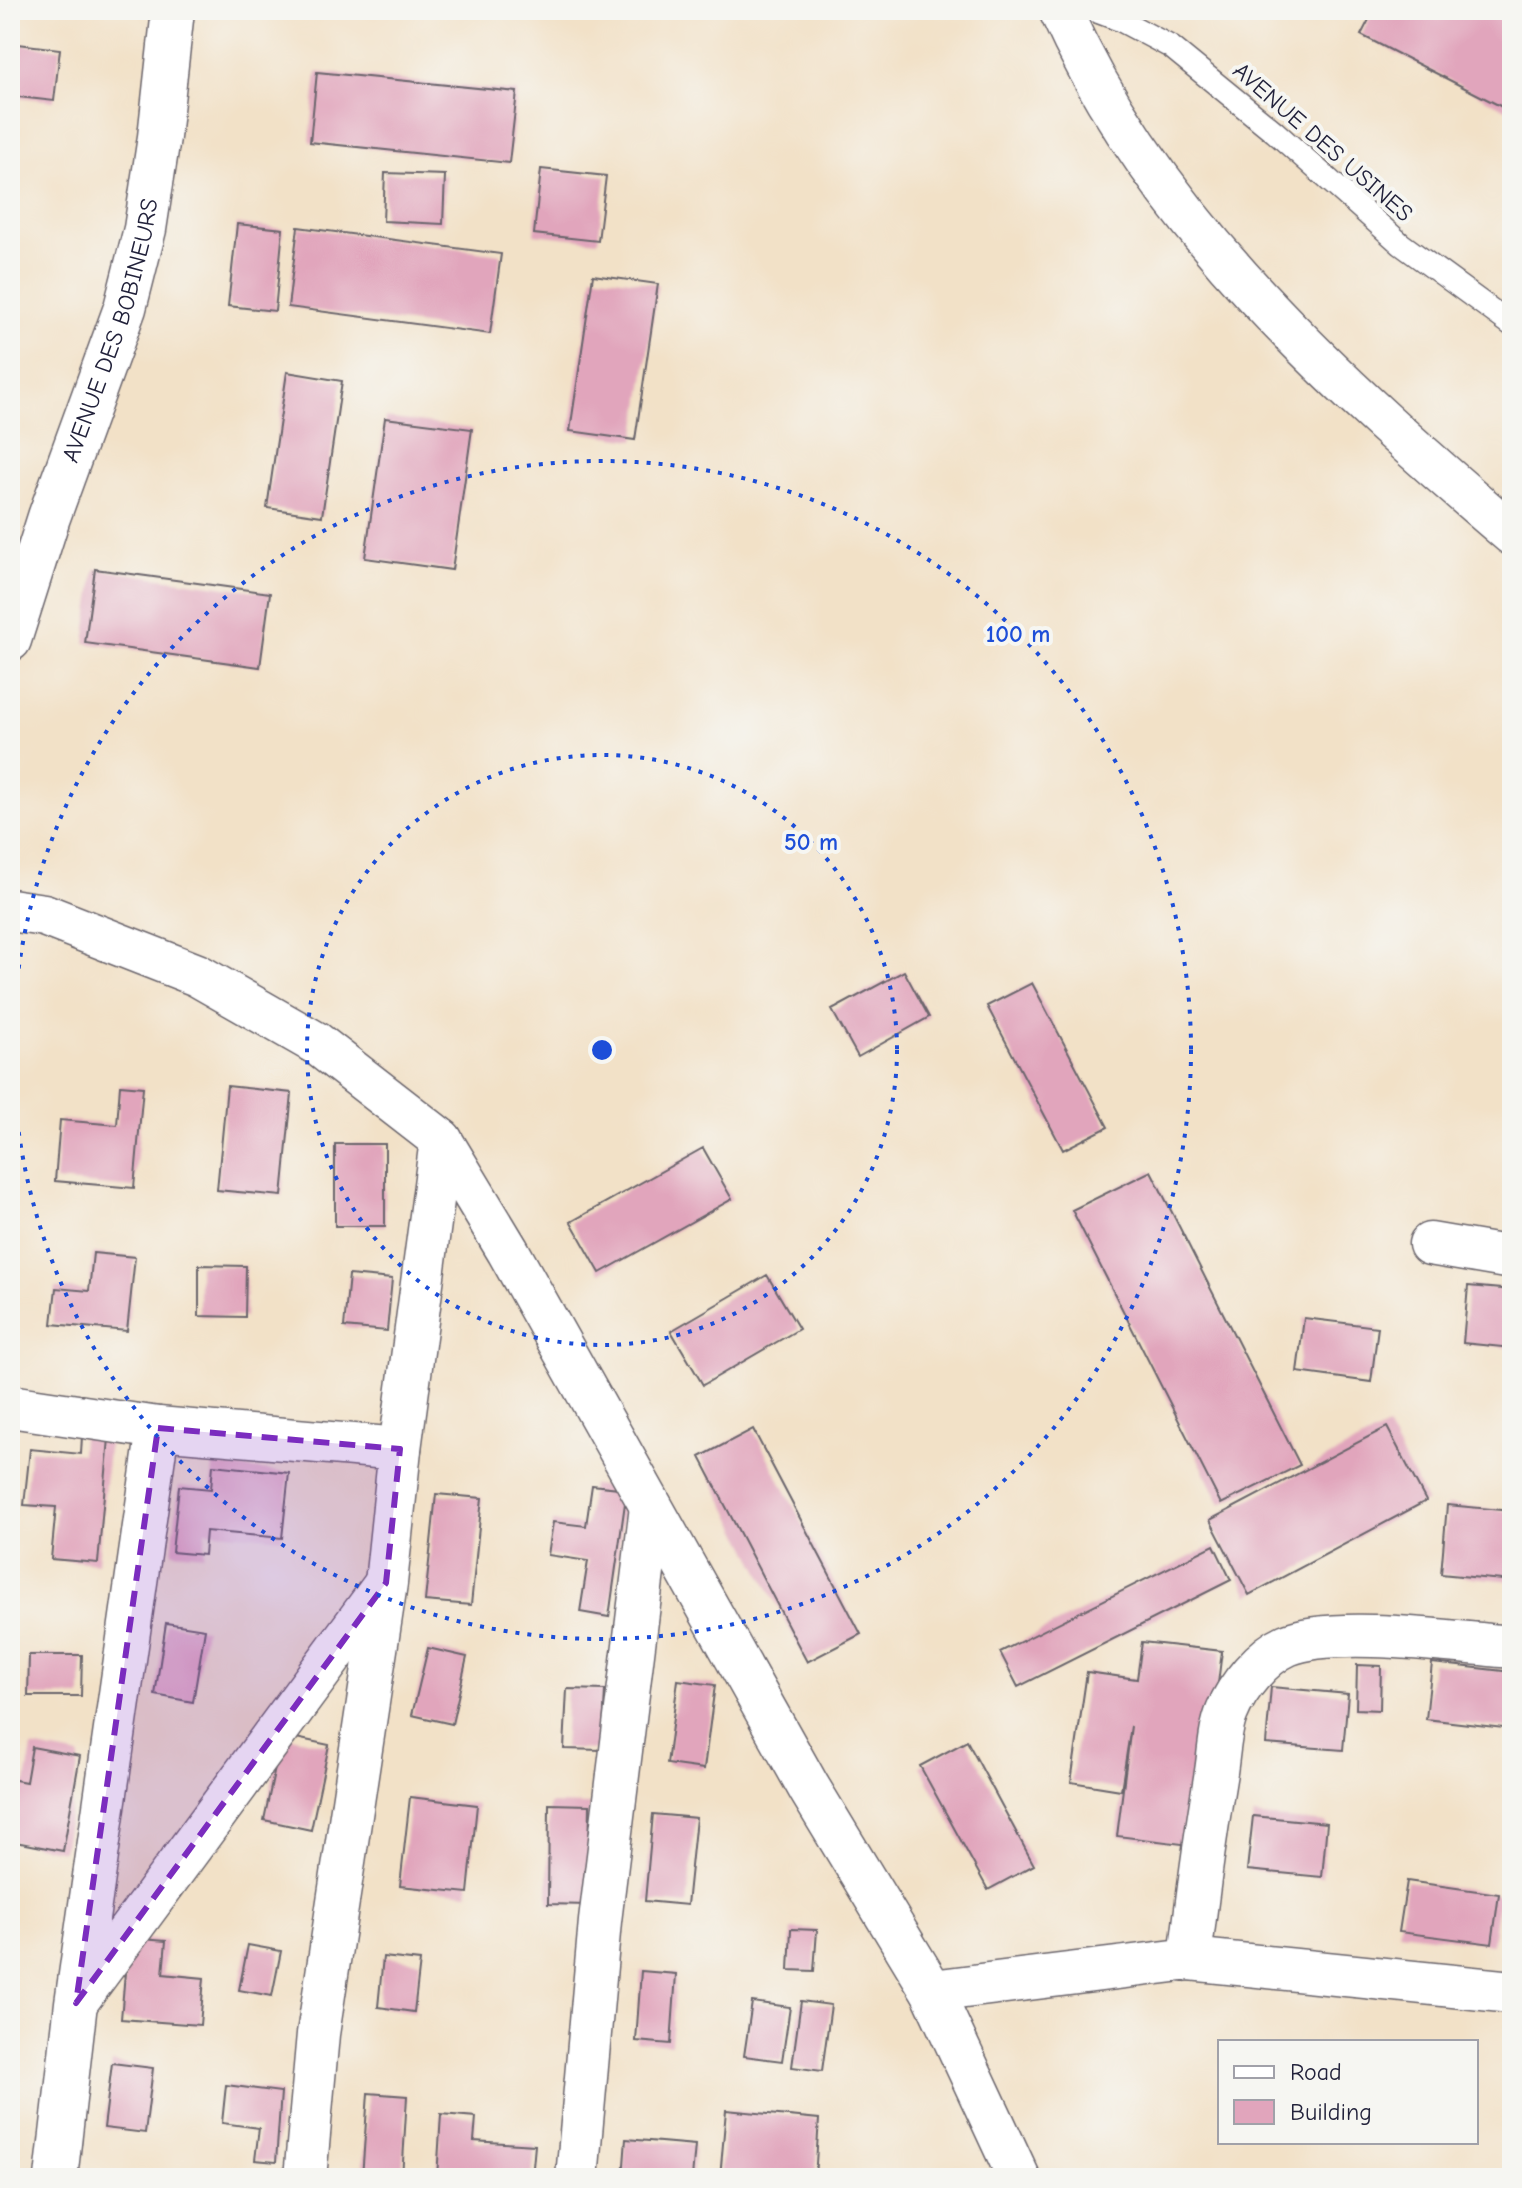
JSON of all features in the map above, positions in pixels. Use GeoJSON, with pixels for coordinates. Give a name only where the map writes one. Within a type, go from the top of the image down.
{"type":"FeatureCollection","features":[{"type":"Feature","properties":{"kind":"street","name":"AVENUE DES BOBINEURS"},"geometry":{"type":"LineString","coordinates":[[10,640],[49,517],[125,308],[145,229],[173,10]]}},
{"type":"Feature","properties":{"kind":"street"},"geometry":{"type":"LineString","coordinates":[[1060,10],[1081,57],[1113,112],[1171,193],[1255,296],[1355,396],[1512,534]]}},
{"type":"Feature","properties":{"kind":"street"},"geometry":{"type":"LineString","coordinates":[[10,910],[44,915],[197,975],[316,1043],[441,1140],[508,1251],[809,1788],[932,1991],[1019,2178]]}},
{"type":"Feature","properties":{"kind":"street"},"geometry":{"type":"LineString","coordinates":[[305,2178],[318,2034],[386,1583],[400,1449],[441,1140]]}},
{"type":"Feature","properties":{"kind":"street"},"geometry":{"type":"LineString","coordinates":[[1430,1244],[1512,1258]]}},
{"type":"Feature","properties":{"kind":"street"},"geometry":{"type":"LineString","coordinates":[[10,1406],[158,1428],[400,1449]]}},
{"type":"Feature","properties":{"kind":"street"},"geometry":{"type":"LineString","coordinates":[[56,2178],[76,2003],[158,1428]]}},
{"type":"Feature","properties":{"kind":"street"},"geometry":{"type":"LineString","coordinates":[[577,2178],[600,1921],[651,1507]]}},
{"type":"Feature","properties":{"kind":"street"},"geometry":{"type":"LineString","coordinates":[[76,2003],[386,1583]]}},
{"type":"Feature","properties":{"kind":"street"},"geometry":{"type":"LineString","coordinates":[[1190,1959],[1226,1713],[1239,1689],[1266,1660],[1288,1645],[1331,1636],[1512,1647]]}},
{"type":"Feature","properties":{"kind":"street"},"geometry":{"type":"LineString","coordinates":[[932,1991],[1190,1959],[1512,1992]]}},
{"type":"Feature","properties":{"kind":"lane","name":"AVENUE DES USINES"},"geometry":{"type":"LineString","coordinates":[[1093,10],[1120,20],[1171,47],[1275,132],[1401,244],[1512,325]]}},
{"type":"Feature","properties":{"kind":"highlighted area"},"geometry":{"type":"Polygon","coordinates":[[[158,1428],[400,1449],[386,1583],[76,2003],[158,1428]]]}},
{"type":"Feature","properties":{"kind":"building"},"geometry":{"type":"Polygon","coordinates":[[[1374,10],[1512,10],[1512,112],[1361,35],[1374,10]]]}},
{"type":"Feature","properties":{"kind":"building"},"geometry":{"type":"Polygon","coordinates":[[[10,43],[60,49],[54,101],[10,96],[10,43]]]}},
{"type":"Feature","properties":{"kind":"building"},"geometry":{"type":"Polygon","coordinates":[[[317,72],[517,92],[509,163],[310,142],[317,72]]]}},
{"type":"Feature","properties":{"kind":"building"},"geometry":{"type":"Polygon","coordinates":[[[541,169],[606,176],[598,241],[534,234],[541,169]]]}},
{"type":"Feature","properties":{"kind":"building"},"geometry":{"type":"Polygon","coordinates":[[[385,173],[445,175],[443,224],[383,221],[385,173]]]}},
{"type":"Feature","properties":{"kind":"building"},"geometry":{"type":"Polygon","coordinates":[[[237,224],[283,229],[275,311],[228,306],[237,224]]]}},
{"type":"Feature","properties":{"kind":"building"},"geometry":{"type":"Polygon","coordinates":[[[298,227],[501,254],[490,334],[288,307],[298,227]]]}},
{"type":"Feature","properties":{"kind":"building"},"geometry":{"type":"Polygon","coordinates":[[[593,275],[658,284],[635,440],[570,431],[593,275]]]}},
{"type":"Feature","properties":{"kind":"building"},"geometry":{"type":"Polygon","coordinates":[[[287,372],[342,381],[322,516],[267,508],[287,372]]]}},
{"type":"Feature","properties":{"kind":"building"},"geometry":{"type":"Polygon","coordinates":[[[385,418],[472,429],[452,570],[365,558],[385,418]]]}},
{"type":"Feature","properties":{"kind":"building"},"geometry":{"type":"Polygon","coordinates":[[[95,569],[270,593],[260,667],[85,643],[95,569]]]}},
{"type":"Feature","properties":{"kind":"building"},"geometry":{"type":"Polygon","coordinates":[[[904,971],[929,1017],[858,1057],[832,1010],[904,971]]]}},
{"type":"Feature","properties":{"kind":"building"},"geometry":{"type":"Polygon","coordinates":[[[1032,983],[1108,1127],[1063,1150],[987,1006],[1032,983]]]}},
{"type":"Feature","properties":{"kind":"building"},"geometry":{"type":"Polygon","coordinates":[[[120,1085],[143,1087],[134,1188],[55,1181],[60,1120],[117,1125],[120,1085]]]}},
{"type":"Feature","properties":{"kind":"building"},"geometry":{"type":"Polygon","coordinates":[[[227,1086],[292,1093],[282,1196],[217,1190],[227,1086]]]}},
{"type":"Feature","properties":{"kind":"building"},"geometry":{"type":"Polygon","coordinates":[[[335,1144],[385,1144],[385,1226],[335,1226],[335,1144]]]}},
{"type":"Feature","properties":{"kind":"building"},"geometry":{"type":"Polygon","coordinates":[[[703,1148],[732,1199],[600,1273],[571,1222],[703,1148]]]}},
{"type":"Feature","properties":{"kind":"building"},"geometry":{"type":"Polygon","coordinates":[[[1151,1171],[1300,1465],[1221,1504],[1072,1210],[1151,1171]]]}},
{"type":"Feature","properties":{"kind":"building"},"geometry":{"type":"Polygon","coordinates":[[[93,1253],[135,1257],[127,1331],[52,1324],[56,1288],[89,1291],[93,1253]]]}},
{"type":"Feature","properties":{"kind":"building"},"geometry":{"type":"Polygon","coordinates":[[[199,1265],[246,1266],[245,1317],[199,1316],[199,1265]]]}},
{"type":"Feature","properties":{"kind":"building"},"geometry":{"type":"Polygon","coordinates":[[[349,1275],[392,1279],[387,1331],[344,1327],[349,1275]]]}},
{"type":"Feature","properties":{"kind":"building"},"geometry":{"type":"Polygon","coordinates":[[[767,1275],[799,1329],[703,1385],[671,1331],[767,1275]]]}},
{"type":"Feature","properties":{"kind":"building"},"geometry":{"type":"Polygon","coordinates":[[[1468,1286],[1512,1290],[1512,1348],[1463,1343],[1468,1286]]]}},
{"type":"Feature","properties":{"kind":"building"},"geometry":{"type":"Polygon","coordinates":[[[1304,1318],[1378,1327],[1371,1382],[1297,1372],[1304,1318]]]}},
{"type":"Feature","properties":{"kind":"building"},"geometry":{"type":"Polygon","coordinates":[[[1387,1427],[1426,1501],[1249,1595],[1210,1520],[1387,1427]]]}},
{"type":"Feature","properties":{"kind":"building"},"geometry":{"type":"Polygon","coordinates":[[[753,1429],[861,1634],[807,1662],[700,1457],[753,1429]]]}},
{"type":"Feature","properties":{"kind":"building"},"geometry":{"type":"Polygon","coordinates":[[[82,1436],[109,1438],[98,1563],[51,1559],[56,1507],[24,1505],[30,1449],[81,1454],[82,1436]]]}},
{"type":"Feature","properties":{"kind":"building"},"geometry":{"type":"Polygon","coordinates":[[[213,1465],[289,1473],[282,1538],[206,1531],[204,1555],[172,1552],[179,1486],[211,1489],[213,1465]]]}},
{"type":"Feature","properties":{"kind":"building"},"geometry":{"type":"Polygon","coordinates":[[[592,1485],[627,1489],[609,1617],[580,1612],[588,1561],[548,1555],[553,1522],[586,1526],[592,1485]]]}},
{"type":"Feature","properties":{"kind":"building"},"geometry":{"type":"Polygon","coordinates":[[[436,1494],[482,1498],[471,1605],[425,1601],[436,1494]]]}},
{"type":"Feature","properties":{"kind":"building"},"geometry":{"type":"Polygon","coordinates":[[[1447,1505],[1512,1511],[1512,1581],[1441,1574],[1447,1505]]]}},
{"type":"Feature","properties":{"kind":"building"},"geometry":{"type":"Polygon","coordinates":[[[1214,1545],[1231,1580],[1018,1687],[1000,1652],[1214,1545]]]}},
{"type":"Feature","properties":{"kind":"building"},"geometry":{"type":"Polygon","coordinates":[[[166,1623],[205,1629],[193,1702],[155,1695],[166,1623]]]}},
{"type":"Feature","properties":{"kind":"building"},"geometry":{"type":"Polygon","coordinates":[[[1142,1642],[1222,1651],[1198,1846],[1117,1836],[1131,1726],[1121,1790],[1071,1782],[1087,1672],[1137,1679],[1142,1642]]]}},
{"type":"Feature","properties":{"kind":"building"},"geometry":{"type":"Polygon","coordinates":[[[428,1648],[467,1657],[452,1724],[412,1715],[428,1648]]]}},
{"type":"Feature","properties":{"kind":"building"},"geometry":{"type":"Polygon","coordinates":[[[29,1655],[82,1655],[81,1696],[28,1696],[29,1655]]]}},
{"type":"Feature","properties":{"kind":"building"},"geometry":{"type":"Polygon","coordinates":[[[1432,1663],[1512,1672],[1512,1729],[1426,1719],[1432,1663]]]}},
{"type":"Feature","properties":{"kind":"building"},"geometry":{"type":"Polygon","coordinates":[[[1357,1665],[1381,1666],[1380,1710],[1356,1709],[1357,1665]]]}},
{"type":"Feature","properties":{"kind":"building"},"geometry":{"type":"Polygon","coordinates":[[[678,1680],[715,1685],[704,1769],[667,1764],[678,1680]]]}},
{"type":"Feature","properties":{"kind":"building"},"geometry":{"type":"Polygon","coordinates":[[[1271,1687],[1348,1694],[1343,1750],[1266,1744],[1271,1687]]]}},
{"type":"Feature","properties":{"kind":"building"},"geometry":{"type":"Polygon","coordinates":[[[567,1689],[605,1690],[602,1750],[564,1749],[567,1689]]]}},
{"type":"Feature","properties":{"kind":"building"},"geometry":{"type":"Polygon","coordinates":[[[282,1735],[329,1745],[311,1830],[264,1820],[282,1735]]]}},
{"type":"Feature","properties":{"kind":"building"},"geometry":{"type":"Polygon","coordinates":[[[967,1741],[1034,1865],[988,1890],[920,1766],[967,1741]]]}},
{"type":"Feature","properties":{"kind":"building"},"geometry":{"type":"Polygon","coordinates":[[[32,1747],[80,1756],[63,1851],[10,1841],[10,1779],[26,1782],[32,1747]]]}},
{"type":"Feature","properties":{"kind":"building"},"geometry":{"type":"Polygon","coordinates":[[[410,1797],[477,1805],[468,1893],[400,1886],[410,1797]]]}},
{"type":"Feature","properties":{"kind":"building"},"geometry":{"type":"Polygon","coordinates":[[[549,1804],[590,1805],[588,1905],[548,1904],[549,1804]]]}},
{"type":"Feature","properties":{"kind":"building"},"geometry":{"type":"Polygon","coordinates":[[[653,1814],[696,1818],[687,1905],[645,1901],[653,1814]]]}},
{"type":"Feature","properties":{"kind":"building"},"geometry":{"type":"Polygon","coordinates":[[[1253,1816],[1327,1823],[1322,1877],[1247,1870],[1253,1816]]]}},
{"type":"Feature","properties":{"kind":"building"},"geometry":{"type":"Polygon","coordinates":[[[1407,1881],[1499,1894],[1492,1944],[1399,1932],[1407,1881]]]}},
{"type":"Feature","properties":{"kind":"building"},"geometry":{"type":"Polygon","coordinates":[[[791,1929],[817,1930],[814,1971],[789,1970],[791,1929]]]}},
{"type":"Feature","properties":{"kind":"building"},"geometry":{"type":"Polygon","coordinates":[[[128,1938],[166,1941],[163,1974],[204,1978],[200,2025],[121,2019],[128,1938]]]}},
{"type":"Feature","properties":{"kind":"building"},"geometry":{"type":"Polygon","coordinates":[[[248,1945],[281,1951],[272,1996],[239,1990],[248,1945]]]}},
{"type":"Feature","properties":{"kind":"building"},"geometry":{"type":"Polygon","coordinates":[[[383,1957],[420,1961],[414,2012],[378,2007],[383,1957]]]}},
{"type":"Feature","properties":{"kind":"building"},"geometry":{"type":"Polygon","coordinates":[[[641,1971],[676,1974],[671,2044],[636,2041],[641,1971]]]}},
{"type":"Feature","properties":{"kind":"building"},"geometry":{"type":"Polygon","coordinates":[[[801,2001],[831,2005],[822,2071],[792,2067],[801,2001]]]}},
{"type":"Feature","properties":{"kind":"building"},"geometry":{"type":"Polygon","coordinates":[[[752,2002],[790,2007],[782,2061],[744,2056],[752,2002]]]}},
{"type":"Feature","properties":{"kind":"building"},"geometry":{"type":"Polygon","coordinates":[[[112,2063],[153,2068],[145,2133],[104,2128],[112,2063]]]}},
{"type":"Feature","properties":{"kind":"building"},"geometry":{"type":"Polygon","coordinates":[[[226,2085],[281,2092],[276,2162],[255,2160],[259,2128],[222,2123],[226,2085]]]}},
{"type":"Feature","properties":{"kind":"building"},"geometry":{"type":"Polygon","coordinates":[[[368,2093],[407,2096],[402,2178],[362,2178],[368,2093]]]}},
{"type":"Feature","properties":{"kind":"building"},"geometry":{"type":"Polygon","coordinates":[[[726,2110],[819,2119],[815,2178],[720,2178],[726,2110]]]}},
{"type":"Feature","properties":{"kind":"building"},"geometry":{"type":"Polygon","coordinates":[[[441,2114],[476,2117],[474,2141],[535,2145],[532,2178],[437,2178],[441,2114]]]}},
{"type":"Feature","properties":{"kind":"building"},"geometry":{"type":"Polygon","coordinates":[[[1512,2122],[1512,2170],[1506,2169],[1512,2122]]]}},
{"type":"Feature","properties":{"kind":"building"},"geometry":{"type":"Polygon","coordinates":[[[626,2139],[695,2145],[692,2178],[623,2178],[626,2139]]]}}]}
